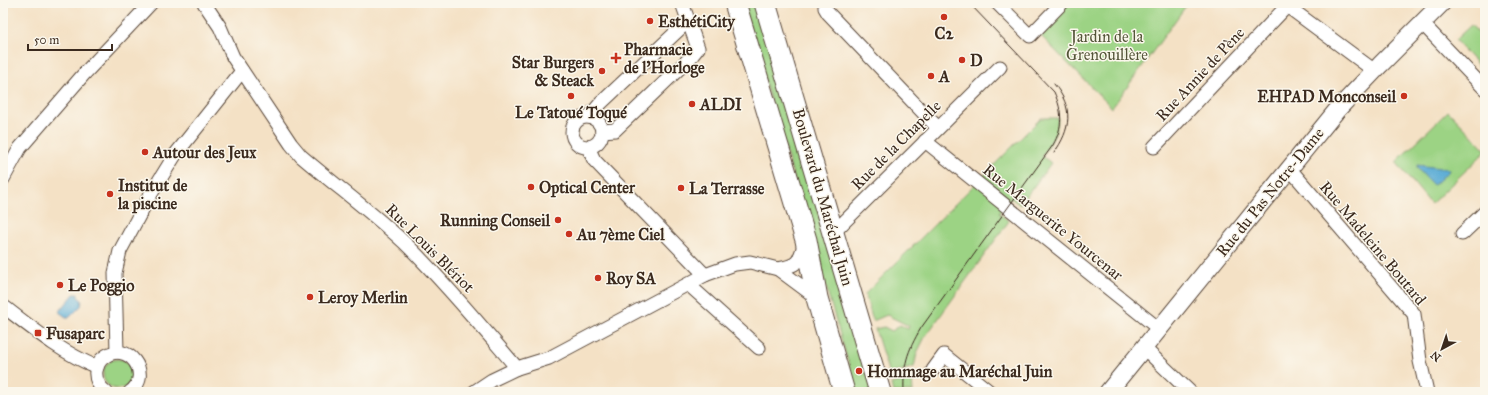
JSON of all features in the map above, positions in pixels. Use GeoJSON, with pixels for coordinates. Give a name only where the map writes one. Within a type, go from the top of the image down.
{"type":"FeatureCollection","features":[{"type":"Feature","properties":{"kind":"main road","name":"Boulevard du Maréchal Juin"},"geometry":{"type":"LineString","coordinates":[[735,3],[806,240],[817,298],[844,392]]}},
{"type":"Feature","properties":{"kind":"main road","name":"Boulevard du Maréchal Juin"},"geometry":{"type":"LineString","coordinates":[[765,3],[834,232],[880,392]]}},
{"type":"Feature","properties":{"kind":"street"},"geometry":{"type":"LineString","coordinates":[[3,179],[20,148],[84,74],[151,3]]}},
{"type":"Feature","properties":{"kind":"street","name":"Rue Louis Blériot"},"geometry":{"type":"LineString","coordinates":[[204,3],[215,18],[229,50],[242,71],[301,156],[374,215],[410,248],[458,299],[517,368]]}},
{"type":"Feature","properties":{"kind":"street"},"geometry":{"type":"LineString","coordinates":[[602,131],[615,130],[690,58],[698,48],[682,3]]}},
{"type":"Feature","properties":{"kind":"street"},"geometry":{"type":"LineString","coordinates":[[825,3],[825,8],[828,13],[938,128]]}},
{"type":"Feature","properties":{"kind":"street"},"geometry":{"type":"LineString","coordinates":[[997,3],[1030,36],[1062,3]]}},
{"type":"Feature","properties":{"kind":"street","name":"Rue du Pas Notre-Dame"},"geometry":{"type":"LineString","coordinates":[[1108,392],[1337,110],[1442,3]]}},
{"type":"Feature","properties":{"kind":"street"},"geometry":{"type":"LineString","coordinates":[[1285,5],[1374,71]]}},
{"type":"Feature","properties":{"kind":"street","name":"Rue Annie de Pène"},"geometry":{"type":"LineString","coordinates":[[1154,147],[1285,5]]}},
{"type":"Feature","properties":{"kind":"street"},"geometry":{"type":"LineString","coordinates":[[589,117],[601,103],[688,20]]}},
{"type":"Feature","properties":{"kind":"street"},"geometry":{"type":"LineString","coordinates":[[1422,23],[1485,89]]}},
{"type":"Feature","properties":{"kind":"street","name":"Rue de la Chapelle"},"geometry":{"type":"LineString","coordinates":[[834,232],[1000,67]]}},
{"type":"Feature","properties":{"kind":"street"},"geometry":{"type":"LineString","coordinates":[[117,352],[115,272],[120,250],[175,155],[242,71]]}},
{"type":"Feature","properties":{"kind":"street"},"geometry":{"type":"LineString","coordinates":[[589,117],[598,121],[601,125],[602,131],[600,139],[597,143],[588,147],[575,141],[572,131],[579,119],[589,117]]}},
{"type":"Feature","properties":{"kind":"street","name":"Rue Marguerite Yourcenar"},"geometry":{"type":"LineString","coordinates":[[925,141],[1159,329]]}},
{"type":"Feature","properties":{"kind":"street"},"geometry":{"type":"LineString","coordinates":[[588,147],[594,160],[705,275]]}},
{"type":"Feature","properties":{"kind":"street","name":"Rue Madeleine Boutard"},"geometry":{"type":"LineString","coordinates":[[1289,168],[1414,314],[1420,361],[1427,392]]}},
{"type":"Feature","properties":{"kind":"street"},"geometry":{"type":"LineString","coordinates":[[1462,234],[1485,212]]}},
{"type":"Feature","properties":{"kind":"street"},"geometry":{"type":"LineString","coordinates":[[778,269],[794,266],[796,264],[799,260],[806,240]]}},
{"type":"Feature","properties":{"kind":"street"},"geometry":{"type":"LineString","coordinates":[[474,392],[492,380],[517,368],[549,358],[705,275],[735,264],[750,262],[778,269],[817,298]]}},
{"type":"Feature","properties":{"kind":"street"},"geometry":{"type":"LineString","coordinates":[[689,284],[759,348]]}},
{"type":"Feature","properties":{"kind":"street"},"geometry":{"type":"LineString","coordinates":[[3,306],[58,347],[78,359],[97,367]]}},
{"type":"Feature","properties":{"kind":"street"},"geometry":{"type":"LineString","coordinates":[[1144,348],[1190,392]]}},
{"type":"Feature","properties":{"kind":"street"},"geometry":{"type":"LineString","coordinates":[[104,392],[96,380],[97,367],[107,354],[117,352],[124,353],[131,357],[137,363],[140,371],[137,384],[130,392]]}},
{"type":"Feature","properties":{"kind":"street"},"geometry":{"type":"LineString","coordinates":[[933,370],[944,355],[990,392]]}},
{"type":"Feature","properties":{"kind":"green space"},"geometry":{"type":"Polygon","coordinates":[[[742,3],[760,3],[874,392],[857,392],[742,3]]]}},
{"type":"Feature","properties":{"kind":"green space","name":"Jardin de la Grenouillère"},"geometry":{"type":"Polygon","coordinates":[[[1068,3],[1188,3],[1112,108],[1041,36],[1045,33],[1042,30],[1068,3]]]}},
{"type":"Feature","properties":{"kind":"green space"},"geometry":{"type":"Polygon","coordinates":[[[1471,25],[1485,40],[1485,73],[1455,40],[1471,25]]]}},
{"type":"Feature","properties":{"kind":"green space"},"geometry":{"type":"Polygon","coordinates":[[[1448,111],[1485,149],[1485,152],[1431,204],[1396,162],[1448,111]]]}},
{"type":"Feature","properties":{"kind":"green space"},"geometry":{"type":"Polygon","coordinates":[[[1041,118],[1058,118],[1057,129],[1051,143],[1042,156],[1051,163],[1020,205],[1011,198],[999,213],[1009,221],[925,337],[917,353],[914,367],[889,374],[875,329],[884,327],[892,331],[900,325],[908,329],[909,326],[887,315],[873,321],[865,294],[1041,118]]]}},
{"type":"Feature","properties":{"kind":"green space"},"geometry":{"type":"Polygon","coordinates":[[[118,359],[124,360],[132,368],[132,380],[124,388],[118,389],[112,388],[104,380],[103,374],[104,368],[112,360],[118,359]]]}},
{"type":"Feature","properties":{"kind":"green space"},"geometry":{"type":"Polygon","coordinates":[[[912,378],[913,392],[893,392],[891,384],[912,378]]]}},
{"type":"Feature","properties":{"kind":"water"},"geometry":{"type":"Polygon","coordinates":[[[1417,165],[1448,169],[1449,171],[1434,185],[1417,168],[1417,165]]]}},
{"type":"Feature","properties":{"kind":"water"},"geometry":{"type":"Polygon","coordinates":[[[74,294],[78,294],[78,297],[82,300],[81,306],[70,317],[66,317],[59,312],[74,294]]]}},
{"type":"Feature","properties":{"kind":"tram line"},"geometry":{"type":"LineString","coordinates":[[904,392],[905,366],[912,344],[921,328],[1053,145],[1059,132],[1061,119],[1059,106],[1054,92],[969,3]]}},
{"type":"Feature","properties":{"kind":"tram line"},"geometry":{"type":"LineString","coordinates":[[1054,84],[1065,102],[1068,118],[1064,135],[1054,153]]}},
{"type":"Feature","properties":{"kind":"place","name":"C2"},"geometry":{"type":"Point","coordinates":[944,17]}},
{"type":"Feature","properties":{"kind":"place","name":"EsthétiCity"},"geometry":{"type":"Point","coordinates":[650,21]}},
{"type":"Feature","properties":{"kind":"place","name":"Pharmacie de l'Horloge"},"geometry":{"type":"Point","coordinates":[616,58]}},
{"type":"Feature","properties":{"kind":"place","name":"D"},"geometry":{"type":"Point","coordinates":[962,60]}},
{"type":"Feature","properties":{"kind":"place","name":"Star Burgers & Steack"},"geometry":{"type":"Point","coordinates":[602,71]}},
{"type":"Feature","properties":{"kind":"place","name":"A"},"geometry":{"type":"Point","coordinates":[931,76]}},
{"type":"Feature","properties":{"kind":"place","name":"Le Tatoué Toqué"},"geometry":{"type":"Point","coordinates":[571,96]}},
{"type":"Feature","properties":{"kind":"place","name":"EHPAD Monconseil"},"geometry":{"type":"Point","coordinates":[1404,96]}},
{"type":"Feature","properties":{"kind":"place","name":"ALDI"},"geometry":{"type":"Point","coordinates":[692,104]}},
{"type":"Feature","properties":{"kind":"place","name":"Autour des Jeux"},"geometry":{"type":"Point","coordinates":[145,152]}},
{"type":"Feature","properties":{"kind":"place","name":"Optical Center"},"geometry":{"type":"Point","coordinates":[531,187]}},
{"type":"Feature","properties":{"kind":"place","name":"La Terrasse"},"geometry":{"type":"Point","coordinates":[681,188]}},
{"type":"Feature","properties":{"kind":"place","name":"Institut de la piscine"},"geometry":{"type":"Point","coordinates":[110,194]}},
{"type":"Feature","properties":{"kind":"place","name":"Running Conseil"},"geometry":{"type":"Point","coordinates":[558,220]}},
{"type":"Feature","properties":{"kind":"place","name":"Au 7ème Ciel"},"geometry":{"type":"Point","coordinates":[569,234]}},
{"type":"Feature","properties":{"kind":"place","name":"Roy SA"},"geometry":{"type":"Point","coordinates":[598,278]}},
{"type":"Feature","properties":{"kind":"place","name":"Le Poggio"},"geometry":{"type":"Point","coordinates":[60,285]}},
{"type":"Feature","properties":{"kind":"place","name":"Leroy Merlin"},"geometry":{"type":"Point","coordinates":[310,297]}},
{"type":"Feature","properties":{"kind":"place","name":"Fusaparc"},"geometry":{"type":"Point","coordinates":[38,333]}},
{"type":"Feature","properties":{"kind":"place","name":"Hommage au Maréchal Juin"},"geometry":{"type":"Point","coordinates":[859,371]}}]}
